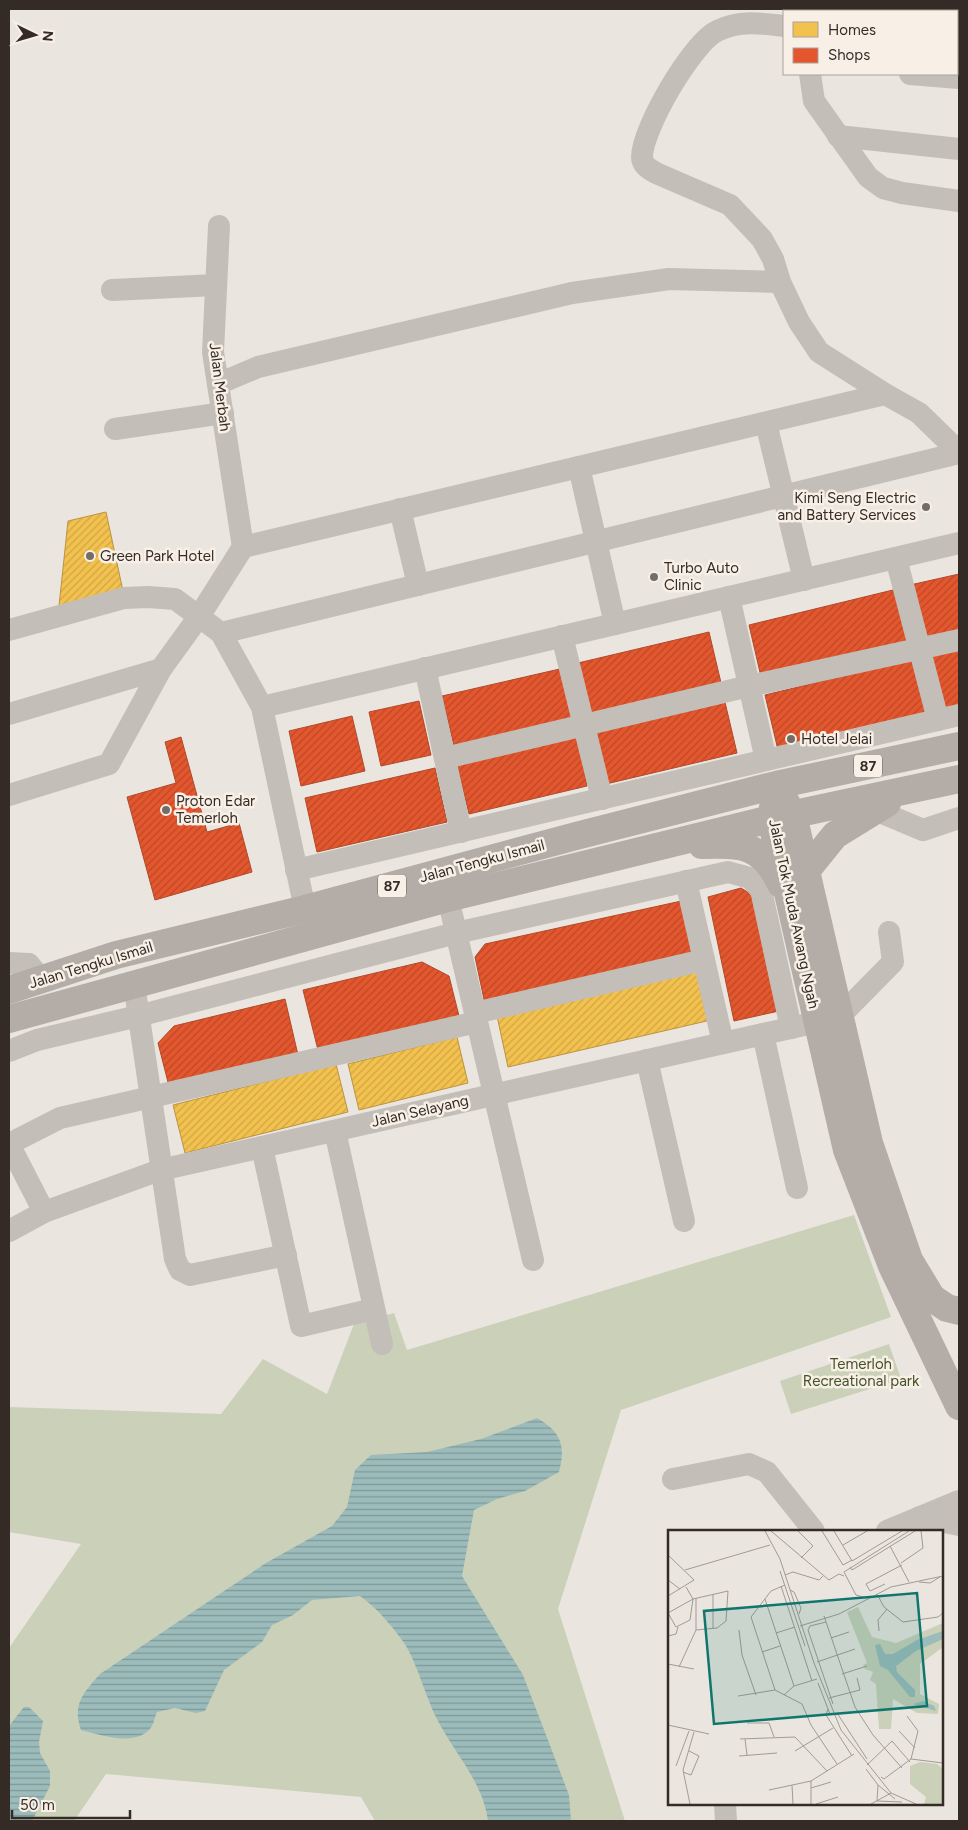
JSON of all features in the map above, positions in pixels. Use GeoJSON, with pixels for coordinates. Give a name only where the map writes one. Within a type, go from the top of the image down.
{"type":"FeatureCollection","features":[{"type":"Feature","properties":{"kind":"main road","name":"Jalan Tengku Ismail"},"geometry":{"type":"LineString","coordinates":[[9,990],[116,955],[305,909],[576,836],[776,785],[953,755]]}},
{"type":"Feature","properties":{"kind":"main road","name":"Jalan Tengku Ismail"},"geometry":{"type":"LineString","coordinates":[[9,1019],[448,898],[782,817],[959,779]]}},
{"type":"Feature","properties":{"kind":"main road","name":"Jalan Tok Muda Awang Ngah"},"geometry":{"type":"LineString","coordinates":[[776,785],[782,817],[792,906],[816,1022],[847,1150],[892,1266],[959,1405]]}},
{"type":"Feature","properties":{"kind":"main road"},"geometry":{"type":"LineString","coordinates":[[806,872],[834,835],[873,810],[920,788]]}},
{"type":"Feature","properties":{"kind":"main road","name":"Jalan Tok Muda Awang Ngah"},"geometry":{"type":"LineString","coordinates":[[782,817],[806,872],[816,1022],[869,1143],[909,1260],[932,1298],[947,1308],[959,1311]]}},
{"type":"Feature","properties":{"kind":"main road"},"geometry":{"type":"LineString","coordinates":[[576,836],[584,864]]}},
{"type":"Feature","properties":{"kind":"main road"},"geometry":{"type":"LineString","coordinates":[[654,847],[732,844],[761,854],[773,866],[792,906]]}},
{"type":"Feature","properties":{"kind":"main road"},"geometry":{"type":"LineString","coordinates":[[959,1367],[957,1382],[959,1405]]}},
{"type":"Feature","properties":{"kind":"street"},"geometry":{"type":"LineString","coordinates":[[783,26],[755,23],[735,24],[715,32],[699,45],[684,64],[645,137],[642,159],[647,168],[656,173],[730,205],[762,239],[773,259],[780,282],[799,322],[819,352],[919,413],[959,452]]}},
{"type":"Feature","properties":{"kind":"street"},"geometry":{"type":"LineString","coordinates":[[810,75],[814,101],[868,177],[883,188],[902,194],[959,201]]}},
{"type":"Feature","properties":{"kind":"street"},"geometry":{"type":"LineString","coordinates":[[922,75],[959,78]]}},
{"type":"Feature","properties":{"kind":"street"},"geometry":{"type":"LineString","coordinates":[[838,136],[959,149]]}},
{"type":"Feature","properties":{"kind":"street","name":"Jalan Merbah"},"geometry":{"type":"LineString","coordinates":[[219,226],[213,352],[243,546]]}},
{"type":"Feature","properties":{"kind":"street"},"geometry":{"type":"LineString","coordinates":[[218,384],[258,367],[572,293],[669,279],[780,282]]}},
{"type":"Feature","properties":{"kind":"street"},"geometry":{"type":"LineString","coordinates":[[112,290],[216,285]]}},
{"type":"Feature","properties":{"kind":"street"},"geometry":{"type":"LineString","coordinates":[[9,795],[109,764],[161,669],[200,615],[243,546],[885,394]]}},
{"type":"Feature","properties":{"kind":"street"},"geometry":{"type":"LineString","coordinates":[[115,429],[222,413]]}},
{"type":"Feature","properties":{"kind":"street"},"geometry":{"type":"LineString","coordinates":[[766,423],[804,580]]}},
{"type":"Feature","properties":{"kind":"street"},"geometry":{"type":"LineString","coordinates":[[221,633],[959,452]]}},
{"type":"Feature","properties":{"kind":"street"},"geometry":{"type":"LineString","coordinates":[[579,467],[615,624]]}},
{"type":"Feature","properties":{"kind":"street"},"geometry":{"type":"LineString","coordinates":[[400,509],[418,585]]}},
{"type":"Feature","properties":{"kind":"street"},"geometry":{"type":"LineString","coordinates":[[262,706],[959,543]]}},
{"type":"Feature","properties":{"kind":"street"},"geometry":{"type":"LineString","coordinates":[[896,558],[938,720]]}},
{"type":"Feature","properties":{"kind":"street"},"geometry":{"type":"LineString","coordinates":[[9,630],[124,598],[148,597],[175,599],[200,615],[221,633],[262,706],[305,909]]}},
{"type":"Feature","properties":{"kind":"street"},"geometry":{"type":"LineString","coordinates":[[729,597],[766,760]]}},
{"type":"Feature","properties":{"kind":"street"},"geometry":{"type":"LineString","coordinates":[[562,636],[602,799]]}},
{"type":"Feature","properties":{"kind":"street"},"geometry":{"type":"LineString","coordinates":[[445,758],[750,686],[959,640]]}},
{"type":"Feature","properties":{"kind":"street"},"geometry":{"type":"LineString","coordinates":[[425,668],[460,832]]}},
{"type":"Feature","properties":{"kind":"street"},"geometry":{"type":"LineString","coordinates":[[9,714],[161,669]]}},
{"type":"Feature","properties":{"kind":"street","name":"Jalan Tengku Ismail"},"geometry":{"type":"LineString","coordinates":[[296,870],[959,715]]}},
{"type":"Feature","properties":{"kind":"street"},"geometry":{"type":"LineString","coordinates":[[873,810],[923,830],[959,818]]}},
{"type":"Feature","properties":{"kind":"street"},"geometry":{"type":"LineString","coordinates":[[9,1051],[37,1040],[138,1016],[456,933],[728,872],[750,878],[761,890],[816,1022],[893,962],[889,932]]}},
{"type":"Feature","properties":{"kind":"street"},"geometry":{"type":"LineString","coordinates":[[686,881],[723,1043]]}},
{"type":"Feature","properties":{"kind":"street"},"geometry":{"type":"LineString","coordinates":[[448,898],[533,1260]]}},
{"type":"Feature","properties":{"kind":"street"},"geometry":{"type":"LineString","coordinates":[[44,1212],[9,1144],[60,1118],[476,1018],[704,960]]}},
{"type":"Feature","properties":{"kind":"street"},"geometry":{"type":"LineString","coordinates":[[9,963],[29,964],[41,979]]}},
{"type":"Feature","properties":{"kind":"street"},"geometry":{"type":"LineString","coordinates":[[134,984],[160,1170],[175,1259],[180,1270],[190,1275],[286,1255]]}},
{"type":"Feature","properties":{"kind":"street","name":"Jalan Selayang"},"geometry":{"type":"LineString","coordinates":[[9,1231],[44,1212],[160,1170],[816,1022]]}},
{"type":"Feature","properties":{"kind":"street"},"geometry":{"type":"LineString","coordinates":[[763,1034],[797,1188]]}},
{"type":"Feature","properties":{"kind":"street"},"geometry":{"type":"LineString","coordinates":[[647,1060],[684,1221]]}},
{"type":"Feature","properties":{"kind":"street"},"geometry":{"type":"LineString","coordinates":[[335,1131],[382,1344]]}},
{"type":"Feature","properties":{"kind":"street"},"geometry":{"type":"LineString","coordinates":[[262,1147],[301,1326],[374,1309]]}},
{"type":"Feature","properties":{"kind":"street"},"geometry":{"type":"LineString","coordinates":[[673,1479],[749,1464],[767,1472],[813,1530]]}},
{"type":"Feature","properties":{"kind":"street"},"geometry":{"type":"LineString","coordinates":[[889,1530],[959,1501]]}},
{"type":"Feature","properties":{"kind":"street"},"geometry":{"type":"LineString","coordinates":[[920,1517],[959,1526]]}},
{"type":"Feature","properties":{"kind":"street"},"geometry":{"type":"LineString","coordinates":[[725,1805],[726,1821]]}},
{"type":"Feature","properties":{"kind":"green space"},"geometry":{"type":"Polygon","coordinates":[[[854,1215],[891,1317],[621,1410],[558,1609],[625,1821],[375,1821],[361,1797],[106,1774],[74,1821],[9,1821],[9,1648],[81,1544],[9,1532],[9,1407],[221,1414],[263,1359],[327,1394],[354,1324],[394,1313],[407,1350],[854,1215]]]}},
{"type":"Feature","properties":{"kind":"green space","name":"Temerloh Recreational park"},"geometry":{"type":"Polygon","coordinates":[[[889,1344],[901,1379],[791,1414],[780,1381],[889,1344]]]}},
{"type":"Feature","properties":{"kind":"water"},"geometry":{"type":"Polygon","coordinates":[[[537,1418],[552,1429],[560,1440],[562,1454],[559,1472],[525,1491],[497,1499],[474,1510],[462,1576],[523,1675],[569,1795],[571,1821],[488,1821],[485,1806],[474,1780],[436,1717],[407,1648],[383,1616],[360,1596],[312,1600],[293,1615],[272,1625],[262,1642],[224,1670],[205,1711],[196,1713],[175,1708],[157,1712],[152,1726],[146,1733],[138,1737],[109,1737],[81,1730],[78,1713],[81,1700],[84,1693],[100,1674],[266,1563],[332,1526],[347,1507],[355,1470],[371,1455],[427,1452],[481,1439],[537,1418]]]}},
{"type":"Feature","properties":{"kind":"water"},"geometry":{"type":"Polygon","coordinates":[[[24,1707],[29,1707],[43,1721],[39,1742],[40,1753],[50,1771],[50,1786],[32,1821],[9,1821],[9,1726],[24,1707]]]}},
{"type":"Feature","properties":{"kind":"building: Homes","name":"Green Park Hotel"},"geometry":{"type":"Polygon","coordinates":[[[106,512],[123,591],[59,606],[68,521],[106,512]]]}},
{"type":"Feature","properties":{"kind":"building: Homes"},"geometry":{"type":"Polygon","coordinates":[[[700,969],[711,1020],[508,1067],[497,1016],[700,969]]]}},
{"type":"Feature","properties":{"kind":"building: Homes"},"geometry":{"type":"Polygon","coordinates":[[[457,1037],[468,1083],[359,1110],[348,1064],[457,1037]]]}},
{"type":"Feature","properties":{"kind":"building: Homes"},"geometry":{"type":"Polygon","coordinates":[[[336,1064],[348,1112],[185,1153],[173,1105],[336,1064]]]}},
{"type":"Feature","properties":{"kind":"building: Shops"},"geometry":{"type":"Polygon","coordinates":[[[959,574],[959,634],[924,642],[910,585],[959,574]]]}},
{"type":"Feature","properties":{"kind":"building: Shops"},"geometry":{"type":"Polygon","coordinates":[[[897,589],[910,645],[762,681],[749,625],[897,589]]]}},
{"type":"Feature","properties":{"kind":"building: Shops"},"geometry":{"type":"Polygon","coordinates":[[[709,632],[722,687],[590,718],[578,663],[709,632]]]}},
{"type":"Feature","properties":{"kind":"building: Shops"},"geometry":{"type":"Polygon","coordinates":[[[959,648],[959,707],[945,710],[932,655],[959,648]]]}},
{"type":"Feature","properties":{"kind":"building: Shops"},"geometry":{"type":"Polygon","coordinates":[[[913,659],[926,715],[778,750],[765,695],[913,659]]]}},
{"type":"Feature","properties":{"kind":"building: Shops"},"geometry":{"type":"Polygon","coordinates":[[[564,668],[577,720],[455,750],[442,696],[564,668]]]}},
{"type":"Feature","properties":{"kind":"building: Shops"},"geometry":{"type":"Polygon","coordinates":[[[724,698],[737,753],[606,784],[594,728],[724,698]]]}},
{"type":"Feature","properties":{"kind":"building: Shops"},"geometry":{"type":"Polygon","coordinates":[[[419,701],[431,755],[381,766],[369,712],[419,701]]]}},
{"type":"Feature","properties":{"kind":"building: Shops"},"geometry":{"type":"Polygon","coordinates":[[[352,716],[365,771],[301,786],[289,731],[352,716]]]}},
{"type":"Feature","properties":{"kind":"building: Shops"},"geometry":{"type":"Polygon","coordinates":[[[577,731],[587,786],[469,814],[456,760],[577,731]]]}},
{"type":"Feature","properties":{"kind":"building: Shops","name":"Proton Edar Temerloh"},"geometry":{"type":"Polygon","coordinates":[[[181,737],[207,832],[239,823],[252,872],[155,900],[127,797],[176,783],[165,742],[181,737]]]}},
{"type":"Feature","properties":{"kind":"building: Shops"},"geometry":{"type":"Polygon","coordinates":[[[435,768],[447,822],[317,852],[305,798],[435,768]]]}},
{"type":"Feature","properties":{"kind":"building: Shops"},"geometry":{"type":"Polygon","coordinates":[[[741,888],[754,896],[779,1011],[734,1021],[708,897],[741,888]]]}},
{"type":"Feature","properties":{"kind":"building: Shops"},"geometry":{"type":"Polygon","coordinates":[[[686,900],[699,957],[485,1004],[475,957],[485,944],[686,900]]]}},
{"type":"Feature","properties":{"kind":"building: Shops"},"geometry":{"type":"Polygon","coordinates":[[[422,962],[449,976],[459,1016],[318,1050],[303,990],[422,962]]]}},
{"type":"Feature","properties":{"kind":"building: Shops"},"geometry":{"type":"Polygon","coordinates":[[[285,999],[298,1055],[169,1086],[158,1043],[174,1026],[285,999]]]}},
{"type":"Feature","properties":{"kind":"place","name":"Kimi Seng Electric and Battery Services"},"geometry":{"type":"Point","coordinates":[926,507]}},
{"type":"Feature","properties":{"kind":"place","name":"Green Park Hotel"},"geometry":{"type":"Point","coordinates":[90,556]}},
{"type":"Feature","properties":{"kind":"place","name":"Turbo Auto Clinic"},"geometry":{"type":"Point","coordinates":[654,577]}},
{"type":"Feature","properties":{"kind":"place","name":"Hotel Jelai"},"geometry":{"type":"Point","coordinates":[791,739]}},
{"type":"Feature","properties":{"kind":"place","name":"Proton Edar Temerloh"},"geometry":{"type":"Point","coordinates":[166,810]}}]}
